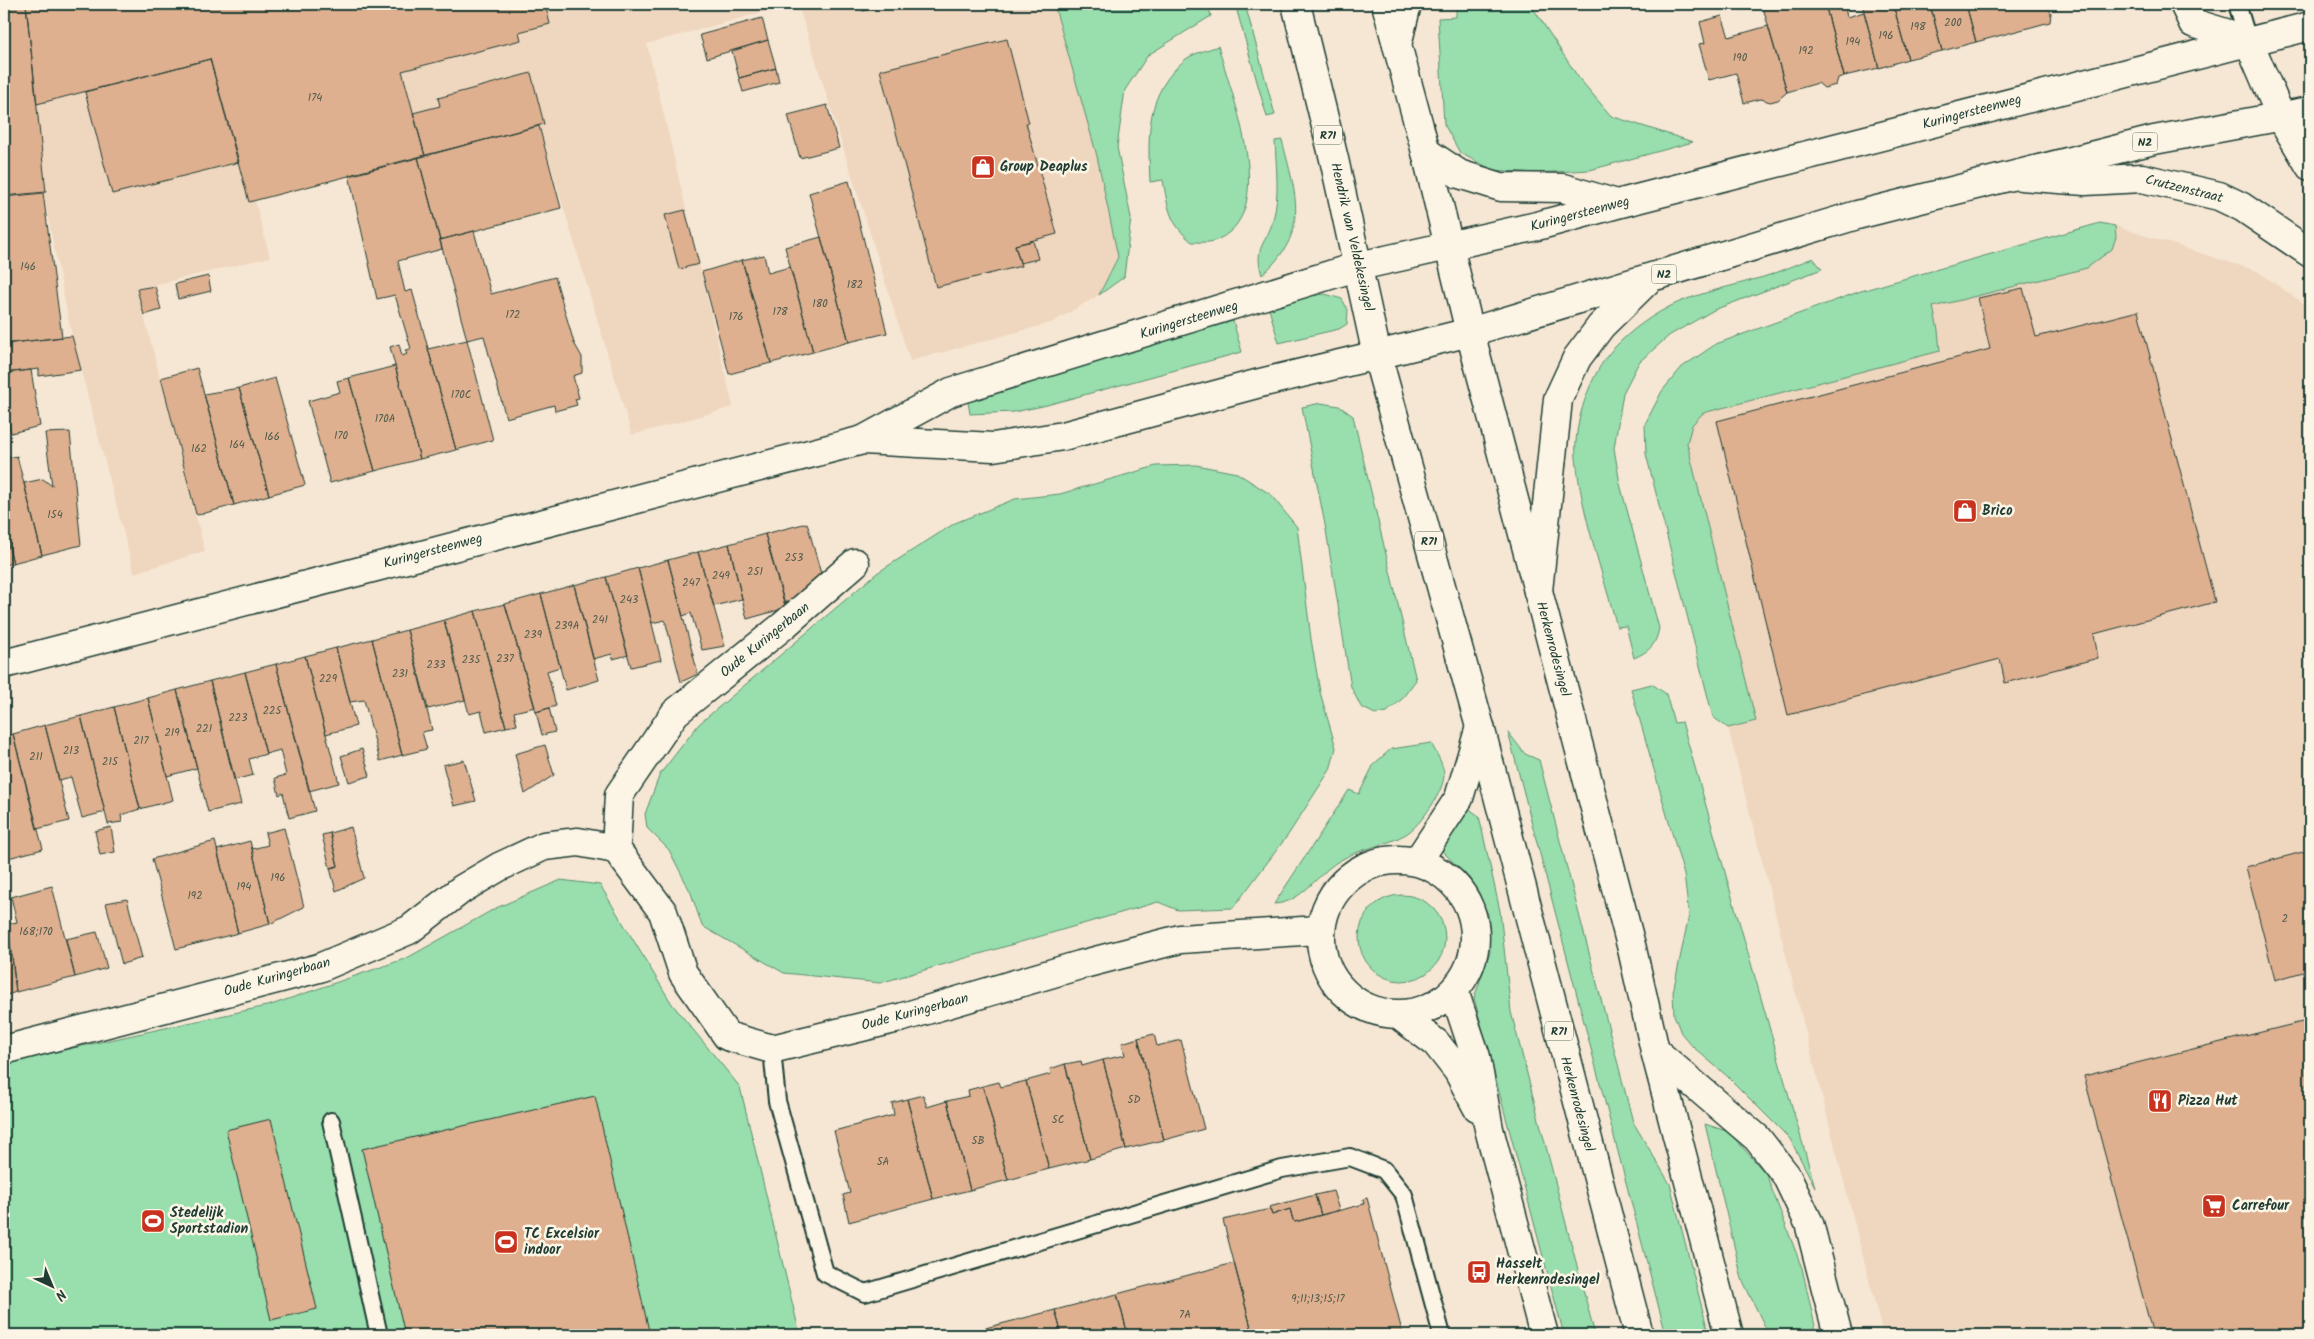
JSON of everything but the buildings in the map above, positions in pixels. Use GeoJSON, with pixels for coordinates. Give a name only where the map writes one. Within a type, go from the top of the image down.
{"type":"FeatureCollection","features":[{"type":"Feature","properties":{"kind":"main road","name":"Hendrik van Veldekesingel"},"geometry":{"type":"LineString","coordinates":[[1296,4],[1359,266],[1377,355]]}},
{"type":"Feature","properties":{"kind":"main road"},"geometry":{"type":"LineString","coordinates":[[1386,4],[1426,152],[1449,248]]}},
{"type":"Feature","properties":{"kind":"main road"},"geometry":{"type":"LineString","coordinates":[[1397,45],[1407,4]]}},
{"type":"Feature","properties":{"kind":"main road"},"geometry":{"type":"LineString","coordinates":[[2184,4],[2193,23],[2248,40],[2280,117],[2310,166]]}},
{"type":"Feature","properties":{"kind":"main road","name":"Kuringersteenweg"},"geometry":{"type":"LineString","coordinates":[[4,664],[863,440],[951,392],[1359,266],[1449,248],[1537,226],[2248,40],[2310,26]]}},
{"type":"Feature","properties":{"kind":"main road","name":"Kuringersteenweg"},"geometry":{"type":"LineString","coordinates":[[863,440],[993,447],[1063,436],[1260,383],[1470,332],[1857,215],[2154,140],[2310,111]]}},
{"type":"Feature","properties":{"kind":"main road"},"geometry":{"type":"LineString","coordinates":[[1426,152],[1459,174],[1501,187],[1563,188],[1617,204]]}},
{"type":"Feature","properties":{"kind":"main road","name":"Crutzenstraat"},"geometry":{"type":"LineString","coordinates":[[2012,175],[2084,181],[2142,178],[2220,196],[2242,208],[2310,253]]}},
{"type":"Feature","properties":{"kind":"main road","name":"Herkenrodesingel"},"geometry":{"type":"LineString","coordinates":[[1449,248],[1632,949],[1655,1051],[1729,1335]]}},
{"type":"Feature","properties":{"kind":"main road"},"geometry":{"type":"LineString","coordinates":[[1538,592],[1558,400],[1577,358],[1595,334],[1650,278]]}},
{"type":"Feature","properties":{"kind":"main road","name":"Herkenrodesingel"},"geometry":{"type":"LineString","coordinates":[[1377,355],[1480,727],[1639,1335]]}},
{"type":"Feature","properties":{"kind":"main road","name":"Oude Kuringerbaan"},"geometry":{"type":"LineString","coordinates":[[855,563],[783,626],[675,713],[619,795],[616,848],[663,912],[683,973],[727,1036],[772,1049],[903,1017],[1080,965],[1180,939],[1318,930]]}},
{"type":"Feature","properties":{"kind":"main road"},"geometry":{"type":"LineString","coordinates":[[1417,862],[1459,798],[1480,727]]}},
{"type":"Feature","properties":{"kind":"main road","name":"Oude Kuringerbaan"},"geometry":{"type":"LineString","coordinates":[[4,1050],[319,968],[409,930],[462,889],[499,867],[544,846],[578,842],[616,848]]}},
{"type":"Feature","properties":{"kind":"main road"},"geometry":{"type":"LineString","coordinates":[[1385,860],[1417,862],[1443,874],[1461,892],[1473,916],[1476,944],[1469,971],[1454,991],[1432,1007],[1400,1016],[1373,1012],[1346,995],[1329,975],[1321,952],[1318,930],[1337,889],[1359,870],[1385,860]]}},
{"type":"Feature","properties":{"kind":"main road"},"geometry":{"type":"LineString","coordinates":[[1454,991],[1476,1057],[1489,1129],[1544,1335]]}},
{"type":"Feature","properties":{"kind":"main road"},"geometry":{"type":"LineString","coordinates":[[1400,1016],[1436,1043],[1458,1071],[1489,1129]]}},
{"type":"Feature","properties":{"kind":"main road"},"geometry":{"type":"LineString","coordinates":[[1655,1051],[1757,1138],[1786,1175],[1808,1223],[1838,1335]]}},
{"type":"Feature","properties":{"kind":"lane"},"geometry":{"type":"LineString","coordinates":[[2237,4],[2248,40]]}},
{"type":"Feature","properties":{"kind":"lane"},"geometry":{"type":"LineString","coordinates":[[772,1049],[777,1101],[825,1273],[864,1293],[1282,1169],[1350,1156],[1384,1170],[1404,1195],[1442,1335]]}},
{"type":"Feature","properties":{"kind":"lane"},"geometry":{"type":"LineString","coordinates":[[331,1121],[379,1335]]}},
{"type":"Feature","properties":{"kind":"shaded area"},"geometry":{"type":"Polygon","coordinates":[[[4,4],[792,4],[647,44],[733,407],[632,435],[539,126],[255,201],[270,257],[137,289],[205,551],[134,573],[72,336],[43,193],[4,197],[4,4]]]}},
{"type":"Feature","properties":{"kind":"shaded area"},"geometry":{"type":"Polygon","coordinates":[[[798,4],[1054,4],[1097,156],[1118,257],[1099,295],[1051,323],[910,361],[798,4]]]}},
{"type":"Feature","properties":{"kind":"shaded area"},"geometry":{"type":"Polygon","coordinates":[[[2115,226],[2257,271],[2310,308],[2310,1335],[1883,1335],[1728,728],[1756,721],[1687,443],[1692,425],[1703,413],[1940,351],[1938,330],[1932,307],[2087,268],[2116,237],[2115,226]]]}},
{"type":"Feature","properties":{"kind":"green space"},"geometry":{"type":"Polygon","coordinates":[[[1054,4],[1208,4],[1211,16],[1148,55],[1125,90],[1117,147],[1131,218],[1124,277],[1099,295],[1118,257],[1097,156],[1054,4]]]}},
{"type":"Feature","properties":{"kind":"green space"},"geometry":{"type":"Polygon","coordinates":[[[1235,4],[1245,4],[1275,115],[1267,117],[1235,4]]]}},
{"type":"Feature","properties":{"kind":"green space"},"geometry":{"type":"Polygon","coordinates":[[[1456,4],[1527,4],[1535,11],[1578,77],[1611,116],[1693,142],[1590,170],[1535,173],[1493,170],[1460,153],[1444,124],[1438,18],[1456,17],[1456,4]]]}},
{"type":"Feature","properties":{"kind":"green space"},"geometry":{"type":"Polygon","coordinates":[[[1218,46],[1240,122],[1249,181],[1245,207],[1234,227],[1214,241],[1192,242],[1178,228],[1174,221],[1168,207],[1163,180],[1150,182],[1149,147],[1152,115],[1156,100],[1173,72],[1189,57],[1218,46]]]}},
{"type":"Feature","properties":{"kind":"green space"},"geometry":{"type":"Polygon","coordinates":[[[1282,140],[1295,196],[1294,228],[1288,243],[1278,259],[1262,275],[1259,258],[1260,251],[1273,220],[1276,201],[1275,141],[1282,140]]]}},
{"type":"Feature","properties":{"kind":"green space"},"geometry":{"type":"Polygon","coordinates":[[[2100,223],[2115,226],[2116,237],[2112,249],[2087,268],[1933,307],[1940,351],[1703,413],[1692,425],[1687,443],[1756,721],[1728,728],[1713,717],[1646,454],[1645,424],[1662,391],[1682,367],[1716,344],[1861,291],[2100,223]]]}},
{"type":"Feature","properties":{"kind":"green space"},"geometry":{"type":"Polygon","coordinates":[[[1813,258],[1822,269],[1714,310],[1670,335],[1639,362],[1623,393],[1614,448],[1620,484],[1659,628],[1656,639],[1651,647],[1634,658],[1626,626],[1617,627],[1587,522],[1579,479],[1576,458],[1577,430],[1590,386],[1605,359],[1613,349],[1627,335],[1659,312],[1687,299],[1771,275],[1813,258]]]}},
{"type":"Feature","properties":{"kind":"green space"},"geometry":{"type":"Polygon","coordinates":[[[1325,294],[1342,299],[1348,310],[1347,324],[1339,329],[1279,343],[1269,309],[1301,297],[1325,294]]]}},
{"type":"Feature","properties":{"kind":"green space"},"geometry":{"type":"Polygon","coordinates":[[[1233,321],[1242,352],[1043,406],[1014,412],[970,414],[967,396],[1233,321]]]}},
{"type":"Feature","properties":{"kind":"green space"},"geometry":{"type":"Polygon","coordinates":[[[1321,403],[1339,406],[1353,416],[1416,680],[1401,700],[1387,712],[1375,714],[1361,707],[1351,687],[1326,530],[1302,407],[1321,403]]]}},
{"type":"Feature","properties":{"kind":"green space"},"geometry":{"type":"Polygon","coordinates":[[[1196,465],[1237,473],[1270,494],[1297,527],[1311,639],[1320,692],[1336,748],[1330,770],[1288,835],[1233,908],[1178,910],[1158,902],[880,983],[784,973],[702,926],[691,893],[669,850],[647,828],[645,814],[660,774],[699,724],[877,573],[955,523],[1015,499],[1060,494],[1156,466],[1196,465]]]}},
{"type":"Feature","properties":{"kind":"green space"},"geometry":{"type":"Polygon","coordinates":[[[1652,684],[1666,694],[1674,723],[1682,722],[1815,1187],[1790,1139],[1727,1076],[1693,1047],[1681,1033],[1674,1015],[1673,992],[1689,915],[1684,875],[1631,689],[1652,684]]]}},
{"type":"Feature","properties":{"kind":"green space"},"geometry":{"type":"Polygon","coordinates":[[[1508,732],[1525,754],[1539,760],[1633,1122],[1670,1184],[1709,1335],[1666,1335],[1508,732]]]}},
{"type":"Feature","properties":{"kind":"green space"},"geometry":{"type":"Polygon","coordinates":[[[1431,743],[1443,766],[1443,781],[1431,807],[1418,824],[1398,838],[1339,861],[1293,899],[1274,904],[1349,790],[1359,794],[1374,764],[1391,749],[1431,743]]]}},
{"type":"Feature","properties":{"kind":"green space"},"geometry":{"type":"Polygon","coordinates":[[[1468,808],[1479,816],[1500,911],[1511,1012],[1595,1335],[1564,1335],[1474,998],[1490,952],[1488,914],[1469,878],[1441,850],[1468,808]]]}},
{"type":"Feature","properties":{"kind":"green space"},"geometry":{"type":"Polygon","coordinates":[[[561,880],[600,885],[672,1004],[740,1087],[800,1335],[4,1335],[4,1063],[271,1005],[407,958],[496,908],[561,880]]]}},
{"type":"Feature","properties":{"kind":"green space"},"geometry":{"type":"Polygon","coordinates":[[[1394,895],[1410,895],[1419,898],[1433,907],[1442,921],[1445,938],[1442,955],[1433,969],[1419,978],[1410,981],[1394,981],[1378,974],[1366,962],[1359,946],[1359,930],[1366,914],[1378,902],[1394,895]]]}},
{"type":"Feature","properties":{"kind":"green space"},"geometry":{"type":"Polygon","coordinates":[[[1705,1124],[1729,1132],[1766,1174],[1802,1268],[1817,1335],[1769,1335],[1742,1279],[1705,1124]]]}},
{"type":"Feature","properties":{"kind":"place","name":"Group Deaplus"},"geometry":{"type":"Point","coordinates":[983,167]}},
{"type":"Feature","properties":{"kind":"place","name":"Brico"},"geometry":{"type":"Point","coordinates":[1965,511]}},
{"type":"Feature","properties":{"kind":"place","name":"Pizza Hut"},"geometry":{"type":"Point","coordinates":[2160,1101]}},
{"type":"Feature","properties":{"kind":"place","name":"Carrefour"},"geometry":{"type":"Point","coordinates":[2214,1206]}},
{"type":"Feature","properties":{"kind":"place","name":"Stedelijk Sportstadion"},"geometry":{"type":"Point","coordinates":[153,1221]}},
{"type":"Feature","properties":{"kind":"place","name":"TC Excelsior indoor"},"geometry":{"type":"Point","coordinates":[506,1242]}},
{"type":"Feature","properties":{"kind":"place","name":"Hasselt Herkenrodesingel"},"geometry":{"type":"Point","coordinates":[1479,1272]}}]}
